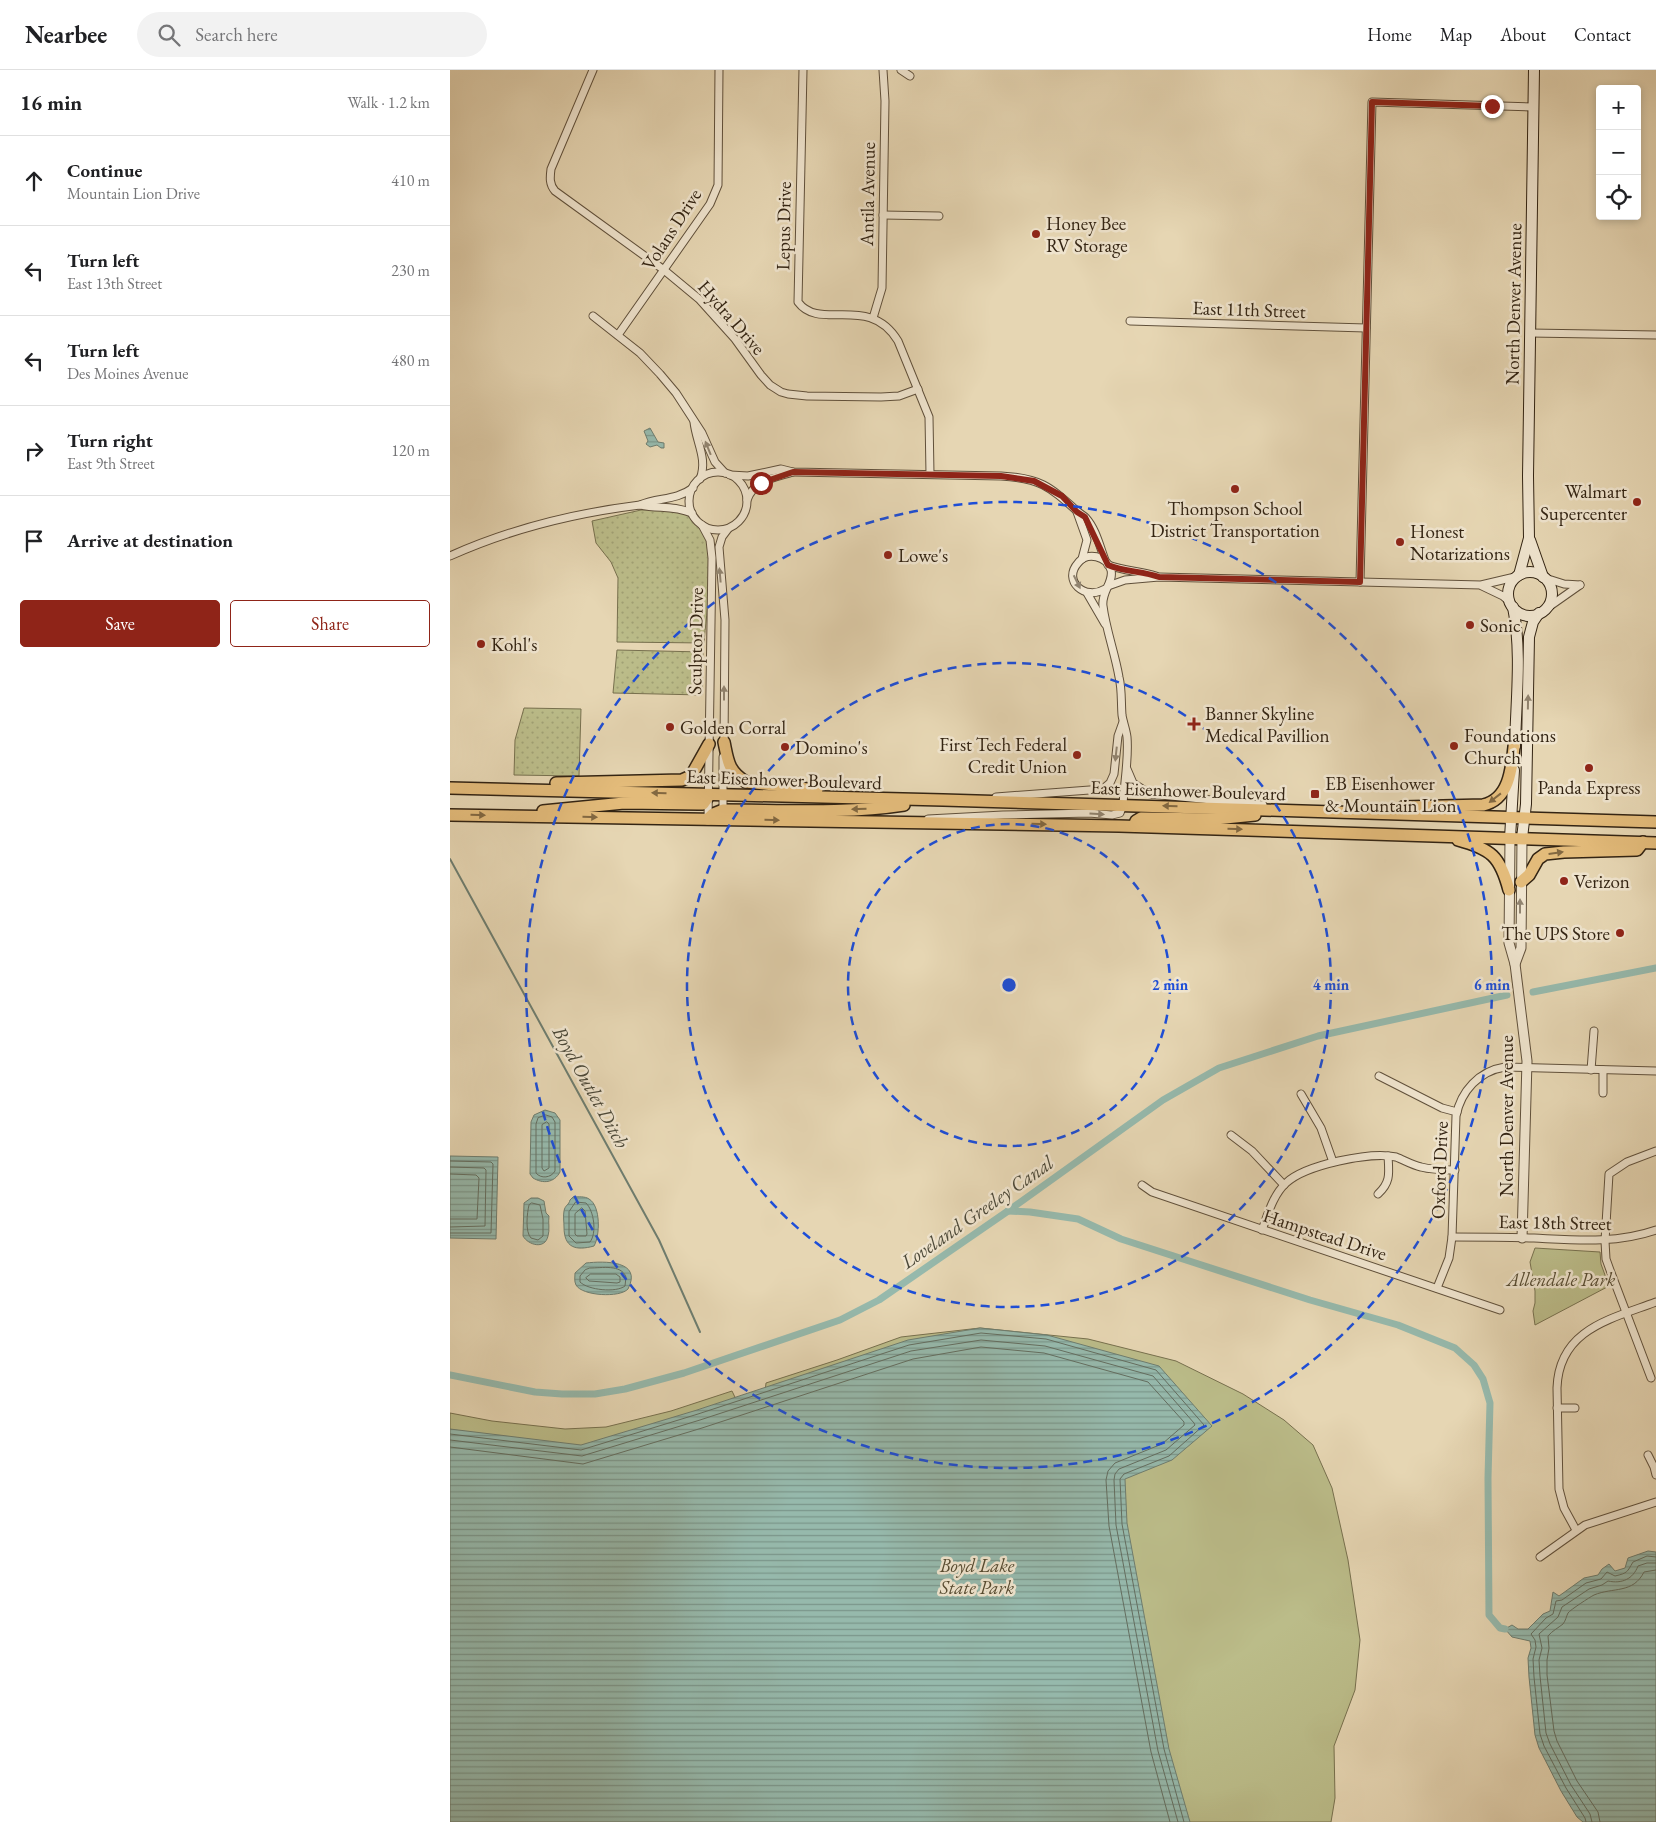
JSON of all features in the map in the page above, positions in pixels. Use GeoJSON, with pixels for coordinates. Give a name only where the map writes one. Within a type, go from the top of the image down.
{"type":"FeatureCollection","features":[{"type":"Feature","properties":{"kind":"highway"},"geometry":{"type":"LineString","coordinates":[[1134,826],[1136,821],[1141,818],[1215,819],[1288,810],[1488,804],[1501,795],[1507,782],[1512,764],[1515,738]]}},
{"type":"Feature","properties":{"kind":"highway"},"geometry":{"type":"LineString","coordinates":[[724,742],[729,768],[738,778],[746,782],[835,793],[852,798]]}},
{"type":"Feature","properties":{"kind":"highway"},"geometry":{"type":"LineString","coordinates":[[488,789],[510,784],[682,780],[691,776],[709,744]]}},
{"type":"Feature","properties":{"kind":"highway","name":"East Eisenhower Boulevard"},"geometry":{"type":"LineString","coordinates":[[450,788],[1123,805],[1656,822]]}},
{"type":"Feature","properties":{"kind":"highway"},"geometry":{"type":"LineString","coordinates":[[507,816],[624,803],[703,804],[708,796]]}},
{"type":"Feature","properties":{"kind":"highway"},"geometry":{"type":"LineString","coordinates":[[723,815],[875,808],[943,800]]}},
{"type":"Feature","properties":{"kind":"highway","name":"East Eisenhower Boulevard"},"geometry":{"type":"LineString","coordinates":[[450,815],[708,819],[723,815],[1656,843]]}},
{"type":"Feature","properties":{"kind":"highway"},"geometry":{"type":"LineString","coordinates":[[1402,834],[1455,840],[1483,849],[1502,866],[1509,890]]}},
{"type":"Feature","properties":{"kind":"highway"},"geometry":{"type":"LineString","coordinates":[[1521,882],[1529,875],[1538,859],[1545,854],[1637,850],[1643,842]]}},
{"type":"Feature","properties":{"kind":"main road","name":"North Denver Avenue"},"geometry":{"type":"LineString","coordinates":[[1517,576],[1529,538],[1528,476],[1534,70]]}},
{"type":"Feature","properties":{"kind":"main road","name":"North Denver Avenue"},"geometry":{"type":"LineString","coordinates":[[1529,538],[1544,578]]}},
{"type":"Feature","properties":{"kind":"main road"},"geometry":{"type":"LineString","coordinates":[[1532,572],[1544,578],[1549,583],[1551,595],[1550,601],[1541,612],[1534,615],[1522,614],[1511,605],[1508,589],[1517,576],[1532,572]]}},
{"type":"Feature","properties":{"kind":"main road","name":"North Denver Avenue"},"geometry":{"type":"LineString","coordinates":[[1510,838],[1517,662],[1516,628],[1511,605]]}},
{"type":"Feature","properties":{"kind":"main road","name":"North Denver Avenue"},"geometry":{"type":"LineString","coordinates":[[1522,838],[1525,818],[1529,637],[1533,622],[1541,612]]}},
{"type":"Feature","properties":{"kind":"street","name":"Hydra Drive"},"geometry":{"type":"LineString","coordinates":[[593,70],[551,169],[550,179],[555,190],[664,270],[699,299],[735,339],[761,375],[770,385],[781,392],[807,396],[881,397],[899,396],[918,390]]}},
{"type":"Feature","properties":{"kind":"street","name":"Volans Drive"},"geometry":{"type":"LineString","coordinates":[[618,335],[710,204],[718,185],[719,70]]}},
{"type":"Feature","properties":{"kind":"street","name":"Lepus Drive"},"geometry":{"type":"LineString","coordinates":[[803,70],[798,302],[803,309],[814,314],[858,315],[873,318]]}},
{"type":"Feature","properties":{"kind":"street","name":"Antila Avenue"},"geometry":{"type":"LineString","coordinates":[[873,318],[882,288],[885,101],[883,70]]}},
{"type":"Feature","properties":{"kind":"street"},"geometry":{"type":"LineString","coordinates":[[901,70],[910,76]]}},
{"type":"Feature","properties":{"kind":"street"},"geometry":{"type":"LineString","coordinates":[[1360,582],[1372,102],[1533,107]]}},
{"type":"Feature","properties":{"kind":"street"},"geometry":{"type":"LineString","coordinates":[[883,215],[939,216]]}},
{"type":"Feature","properties":{"kind":"street"},"geometry":{"type":"LineString","coordinates":[[593,316],[640,353],[676,393],[702,433],[715,462],[742,485],[747,500]]}},
{"type":"Feature","properties":{"kind":"street"},"geometry":{"type":"LineString","coordinates":[[873,318],[882,322],[892,331],[898,341],[929,417],[930,474]]}},
{"type":"Feature","properties":{"kind":"street","name":"East 11th Street"},"geometry":{"type":"LineString","coordinates":[[1130,321],[1366,328]]}},
{"type":"Feature","properties":{"kind":"street"},"geometry":{"type":"LineString","coordinates":[[1530,333],[1656,335]]}},
{"type":"Feature","properties":{"kind":"street"},"geometry":{"type":"LineString","coordinates":[[694,422],[695,436],[703,456],[700,480]]}},
{"type":"Feature","properties":{"kind":"street"},"geometry":{"type":"LineString","coordinates":[[450,556],[499,536],[543,523],[680,496],[693,488],[700,480],[712,474],[748,476],[781,469],[793,472],[1008,477],[1034,481],[1056,492],[1085,517],[1090,524],[1111,576],[1106,588],[1103,605],[1105,624],[1120,679],[1126,737],[1123,805],[1120,813],[1112,815],[1089,813],[938,817],[909,822]]}},
{"type":"Feature","properties":{"kind":"street"},"geometry":{"type":"LineString","coordinates":[[693,488],[690,501],[692,513],[702,525],[710,529],[719,530],[733,526],[742,517],[747,500],[754,488],[761,483],[793,472]]}},
{"type":"Feature","properties":{"kind":"street"},"geometry":{"type":"LineString","coordinates":[[640,505],[673,507],[692,513]]}},
{"type":"Feature","properties":{"kind":"street"},"geometry":{"type":"LineString","coordinates":[[1077,512],[1087,540],[1082,559]]}},
{"type":"Feature","properties":{"kind":"street","name":"Sculptor Drive"},"geometry":{"type":"LineString","coordinates":[[702,525],[710,540],[712,558],[708,819]]}},
{"type":"Feature","properties":{"kind":"street","name":"Sculptor Drive"},"geometry":{"type":"LineString","coordinates":[[723,815],[725,620],[719,548],[722,537],[728,528]]}},
{"type":"Feature","properties":{"kind":"street"},"geometry":{"type":"LineString","coordinates":[[1159,577],[1148,573],[1125,571],[1107,564],[1095,556],[1088,556],[1082,559],[1074,568],[1074,580],[1081,590],[1094,594],[1125,580],[1159,577],[1481,585],[1517,576]]}},
{"type":"Feature","properties":{"kind":"street"},"geometry":{"type":"LineString","coordinates":[[1541,612],[1580,585],[1559,583],[1544,578]]}},
{"type":"Feature","properties":{"kind":"street"},"geometry":{"type":"LineString","coordinates":[[1481,585],[1503,596],[1511,605]]}},
{"type":"Feature","properties":{"kind":"street"},"geometry":{"type":"LineString","coordinates":[[1087,593],[1105,624]]}},
{"type":"Feature","properties":{"kind":"street"},"geometry":{"type":"LineString","coordinates":[[943,800],[1103,789],[1110,783],[1114,774],[1118,736],[1123,722]]}},
{"type":"Feature","properties":{"kind":"street"},"geometry":{"type":"LineString","coordinates":[[1125,766],[1133,783],[1150,794],[1248,803],[1288,810]]}},
{"type":"Feature","properties":{"kind":"street","name":"North Denver Avenue"},"geometry":{"type":"LineString","coordinates":[[1510,838],[1509,943],[1515,964],[1527,1068],[1522,1238]]}},
{"type":"Feature","properties":{"kind":"street","name":"North Denver Avenue"},"geometry":{"type":"LineString","coordinates":[[1515,964],[1521,948],[1522,838]]}},
{"type":"Feature","properties":{"kind":"street"},"geometry":{"type":"LineString","coordinates":[[1591,1070],[1594,1031]]}},
{"type":"Feature","properties":{"kind":"street","name":"Oxford Drive"},"geometry":{"type":"LineString","coordinates":[[1437,1288],[1449,1258],[1452,1237],[1457,1112],[1465,1093],[1479,1077],[1500,1068],[1656,1070]]}},
{"type":"Feature","properties":{"kind":"street"},"geometry":{"type":"LineString","coordinates":[[1603,1094],[1604,1070]]}},
{"type":"Feature","properties":{"kind":"street"},"geometry":{"type":"LineString","coordinates":[[1379,1076],[1442,1108],[1457,1112]]}},
{"type":"Feature","properties":{"kind":"street"},"geometry":{"type":"LineString","coordinates":[[1301,1094],[1321,1128],[1333,1162]]}},
{"type":"Feature","properties":{"kind":"street"},"geometry":{"type":"LineString","coordinates":[[1232,1135],[1252,1151],[1284,1184]]}},
{"type":"Feature","properties":{"kind":"street"},"geometry":{"type":"LineString","coordinates":[[1651,1378],[1606,1259],[1605,1241],[1609,1174],[1627,1162],[1656,1151]]}},
{"type":"Feature","properties":{"kind":"street"},"geometry":{"type":"LineString","coordinates":[[1378,1194],[1386,1187],[1389,1177],[1388,1156]]}},
{"type":"Feature","properties":{"kind":"street"},"geometry":{"type":"LineString","coordinates":[[1262,1230],[1274,1200],[1284,1184],[1305,1171],[1333,1162],[1388,1156],[1429,1169],[1455,1170]]}},
{"type":"Feature","properties":{"kind":"street","name":"Hampstead Drive"},"geometry":{"type":"LineString","coordinates":[[1142,1185],[1152,1192],[1500,1310]]}},
{"type":"Feature","properties":{"kind":"street","name":"East 18th Street"},"geometry":{"type":"LineString","coordinates":[[1452,1237],[1605,1241],[1634,1237],[1656,1230]]}},
{"type":"Feature","properties":{"kind":"street"},"geometry":{"type":"LineString","coordinates":[[1576,1530],[1564,1508],[1559,1489],[1557,1380],[1562,1363],[1568,1350],[1576,1340],[1591,1328],[1656,1302]]}},
{"type":"Feature","properties":{"kind":"street"},"geometry":{"type":"LineString","coordinates":[[1557,1408],[1574,1408]]}},
{"type":"Feature","properties":{"kind":"street"},"geometry":{"type":"LineString","coordinates":[[1648,1455],[1656,1475]]}},
{"type":"Feature","properties":{"kind":"street"},"geometry":{"type":"LineString","coordinates":[[1540,1557],[1576,1530],[1602,1519],[1656,1502]]}},
{"type":"Feature","properties":{"kind":"green space"},"geometry":{"type":"Polygon","coordinates":[[[668,509],[692,518],[699,524],[705,534],[708,548],[709,581],[704,643],[617,642],[618,578],[611,562],[596,543],[592,521],[641,510],[668,509]]]}},
{"type":"Feature","properties":{"kind":"green space"},"geometry":{"type":"Polygon","coordinates":[[[617,650],[703,652],[702,695],[613,693],[617,650]]]}},
{"type":"Feature","properties":{"kind":"green space"},"geometry":{"type":"Polygon","coordinates":[[[524,708],[581,709],[579,776],[514,775],[515,740],[524,708]]]}},
{"type":"Feature","properties":{"kind":"green space","name":"Allendale Park"},"geometry":{"type":"Polygon","coordinates":[[[1535,1248],[1600,1252],[1601,1264],[1609,1286],[1535,1325],[1533,1311],[1535,1291],[1530,1262],[1535,1248]]]}},
{"type":"Feature","properties":{"kind":"green space","name":"Boyd Lake State Park"},"geometry":{"type":"Polygon","coordinates":[[[980,1328],[1088,1339],[1176,1361],[1243,1394],[1284,1420],[1313,1445],[1332,1488],[1348,1560],[1360,1640],[1355,1690],[1334,1746],[1335,1798],[1331,1822],[450,1822],[450,1413],[492,1421],[565,1429],[606,1427],[671,1411],[732,1391],[745,1418],[765,1392],[766,1383],[901,1337],[980,1328]]]}},
{"type":"Feature","properties":{"kind":"water"},"geometry":{"type":"Polygon","coordinates":[[[650,428],[658,442],[664,443],[664,448],[657,445],[650,447],[646,444],[648,441],[644,431],[650,428]]]}},
{"type":"Feature","properties":{"kind":"water"},"geometry":{"type":"Polygon","coordinates":[[[545,1110],[555,1113],[560,1120],[560,1172],[555,1178],[544,1182],[533,1178],[530,1174],[531,1122],[534,1115],[545,1110]]]}},
{"type":"Feature","properties":{"kind":"water"},"geometry":{"type":"Polygon","coordinates":[[[450,1156],[498,1157],[496,1239],[450,1238],[450,1156]]]}},
{"type":"Feature","properties":{"kind":"water"},"geometry":{"type":"Polygon","coordinates":[[[573,1197],[587,1198],[596,1208],[598,1229],[594,1246],[577,1248],[566,1240],[564,1211],[573,1197]]]}},
{"type":"Feature","properties":{"kind":"water"},"geometry":{"type":"Polygon","coordinates":[[[531,1198],[538,1198],[544,1201],[546,1213],[549,1216],[548,1236],[544,1243],[540,1245],[532,1244],[523,1236],[524,1203],[531,1198]]]}},
{"type":"Feature","properties":{"kind":"water"},"geometry":{"type":"Polygon","coordinates":[[[586,1263],[619,1264],[626,1268],[630,1272],[631,1279],[628,1289],[624,1292],[610,1295],[586,1292],[580,1289],[575,1284],[575,1273],[586,1263]]]}},
{"type":"Feature","properties":{"kind":"water","name":"Boyd Lake State Park"},"geometry":{"type":"Polygon","coordinates":[[[980,1328],[1047,1335],[1159,1366],[1212,1426],[1172,1460],[1125,1479],[1127,1523],[1169,1749],[1190,1822],[450,1822],[450,1429],[581,1445],[697,1410],[908,1340],[980,1328]]]}},
{"type":"Feature","properties":{"kind":"water"},"geometry":{"type":"Polygon","coordinates":[[[1648,1551],[1656,1552],[1656,1822],[1583,1822],[1577,1817],[1561,1791],[1539,1748],[1535,1735],[1529,1677],[1528,1658],[1531,1648],[1530,1641],[1512,1637],[1505,1629],[1512,1625],[1518,1629],[1528,1629],[1543,1614],[1550,1611],[1553,1592],[1559,1596],[1584,1578],[1598,1575],[1609,1564],[1615,1571],[1625,1568],[1628,1558],[1648,1551]]]}},
{"type":"Feature","properties":{"kind":"waterway","name":"Boyd Outlet Ditch"},"geometry":{"type":"LineString","coordinates":[[450,859],[659,1240],[700,1332]]}},
{"type":"Feature","properties":{"kind":"waterway","name":"Loveland Greeley Canal"},"geometry":{"type":"LineString","coordinates":[[1533,992],[1656,968]]}},
{"type":"Feature","properties":{"kind":"waterway","name":"Loveland Greeley Canal"},"geometry":{"type":"LineString","coordinates":[[450,1375],[535,1392],[595,1394],[625,1389],[684,1373],[840,1320],[879,1300],[1008,1211],[1163,1100],[1219,1068],[1318,1036],[1507,995]]}},
{"type":"Feature","properties":{"kind":"waterway"},"geometry":{"type":"LineString","coordinates":[[1008,1211],[1030,1212],[1078,1219],[1121,1239],[1310,1300],[1398,1325],[1455,1348],[1474,1365],[1483,1379],[1490,1403],[1488,1478],[1489,1615],[1500,1628],[1505,1629]]}},
{"type":"Feature","properties":{"kind":"place","name":"Honey Bee RV Storage"},"geometry":{"type":"Point","coordinates":[1036,234]}},
{"type":"Feature","properties":{"kind":"place","name":"Thompson School District Transportation"},"geometry":{"type":"Point","coordinates":[1235,489]}},
{"type":"Feature","properties":{"kind":"place","name":"Walmart Supercenter"},"geometry":{"type":"Point","coordinates":[1637,502]}},
{"type":"Feature","properties":{"kind":"place","name":"Honest Notarizations"},"geometry":{"type":"Point","coordinates":[1400,542]}},
{"type":"Feature","properties":{"kind":"place","name":"Lowe's"},"geometry":{"type":"Point","coordinates":[888,555]}},
{"type":"Feature","properties":{"kind":"place","name":"Sonic"},"geometry":{"type":"Point","coordinates":[1470,625]}},
{"type":"Feature","properties":{"kind":"place","name":"Kohl's"},"geometry":{"type":"Point","coordinates":[481,644]}},
{"type":"Feature","properties":{"kind":"place","name":"Banner Skyline Medical Pavillion"},"geometry":{"type":"Point","coordinates":[1194,724]}},
{"type":"Feature","properties":{"kind":"place","name":"Golden Corral"},"geometry":{"type":"Point","coordinates":[670,727]}},
{"type":"Feature","properties":{"kind":"place","name":"Foundations Church"},"geometry":{"type":"Point","coordinates":[1454,746]}},
{"type":"Feature","properties":{"kind":"place","name":"Domino's"},"geometry":{"type":"Point","coordinates":[785,747]}},
{"type":"Feature","properties":{"kind":"place","name":"First Tech Federal Credit Union"},"geometry":{"type":"Point","coordinates":[1077,755]}},
{"type":"Feature","properties":{"kind":"place","name":"Panda Express"},"geometry":{"type":"Point","coordinates":[1589,768]}},
{"type":"Feature","properties":{"kind":"place","name":"EB Eisenhower & Mountain Lion"},"geometry":{"type":"Point","coordinates":[1315,794]}},
{"type":"Feature","properties":{"kind":"place","name":"Verizon"},"geometry":{"type":"Point","coordinates":[1564,881]}},
{"type":"Feature","properties":{"kind":"place","name":"The UPS Store"},"geometry":{"type":"Point","coordinates":[1620,933]}},
{"type":"Feature","properties":{"kind":"route"},"geometry":{"type":"LineString","coordinates":[[761,483],[793,472],[1016,477],[1044,485],[1070,503],[1090,524],[1108,565],[1125,571],[1148,573],[1159,577],[1360,582],[1372,102],[1492,106]]}}]}
